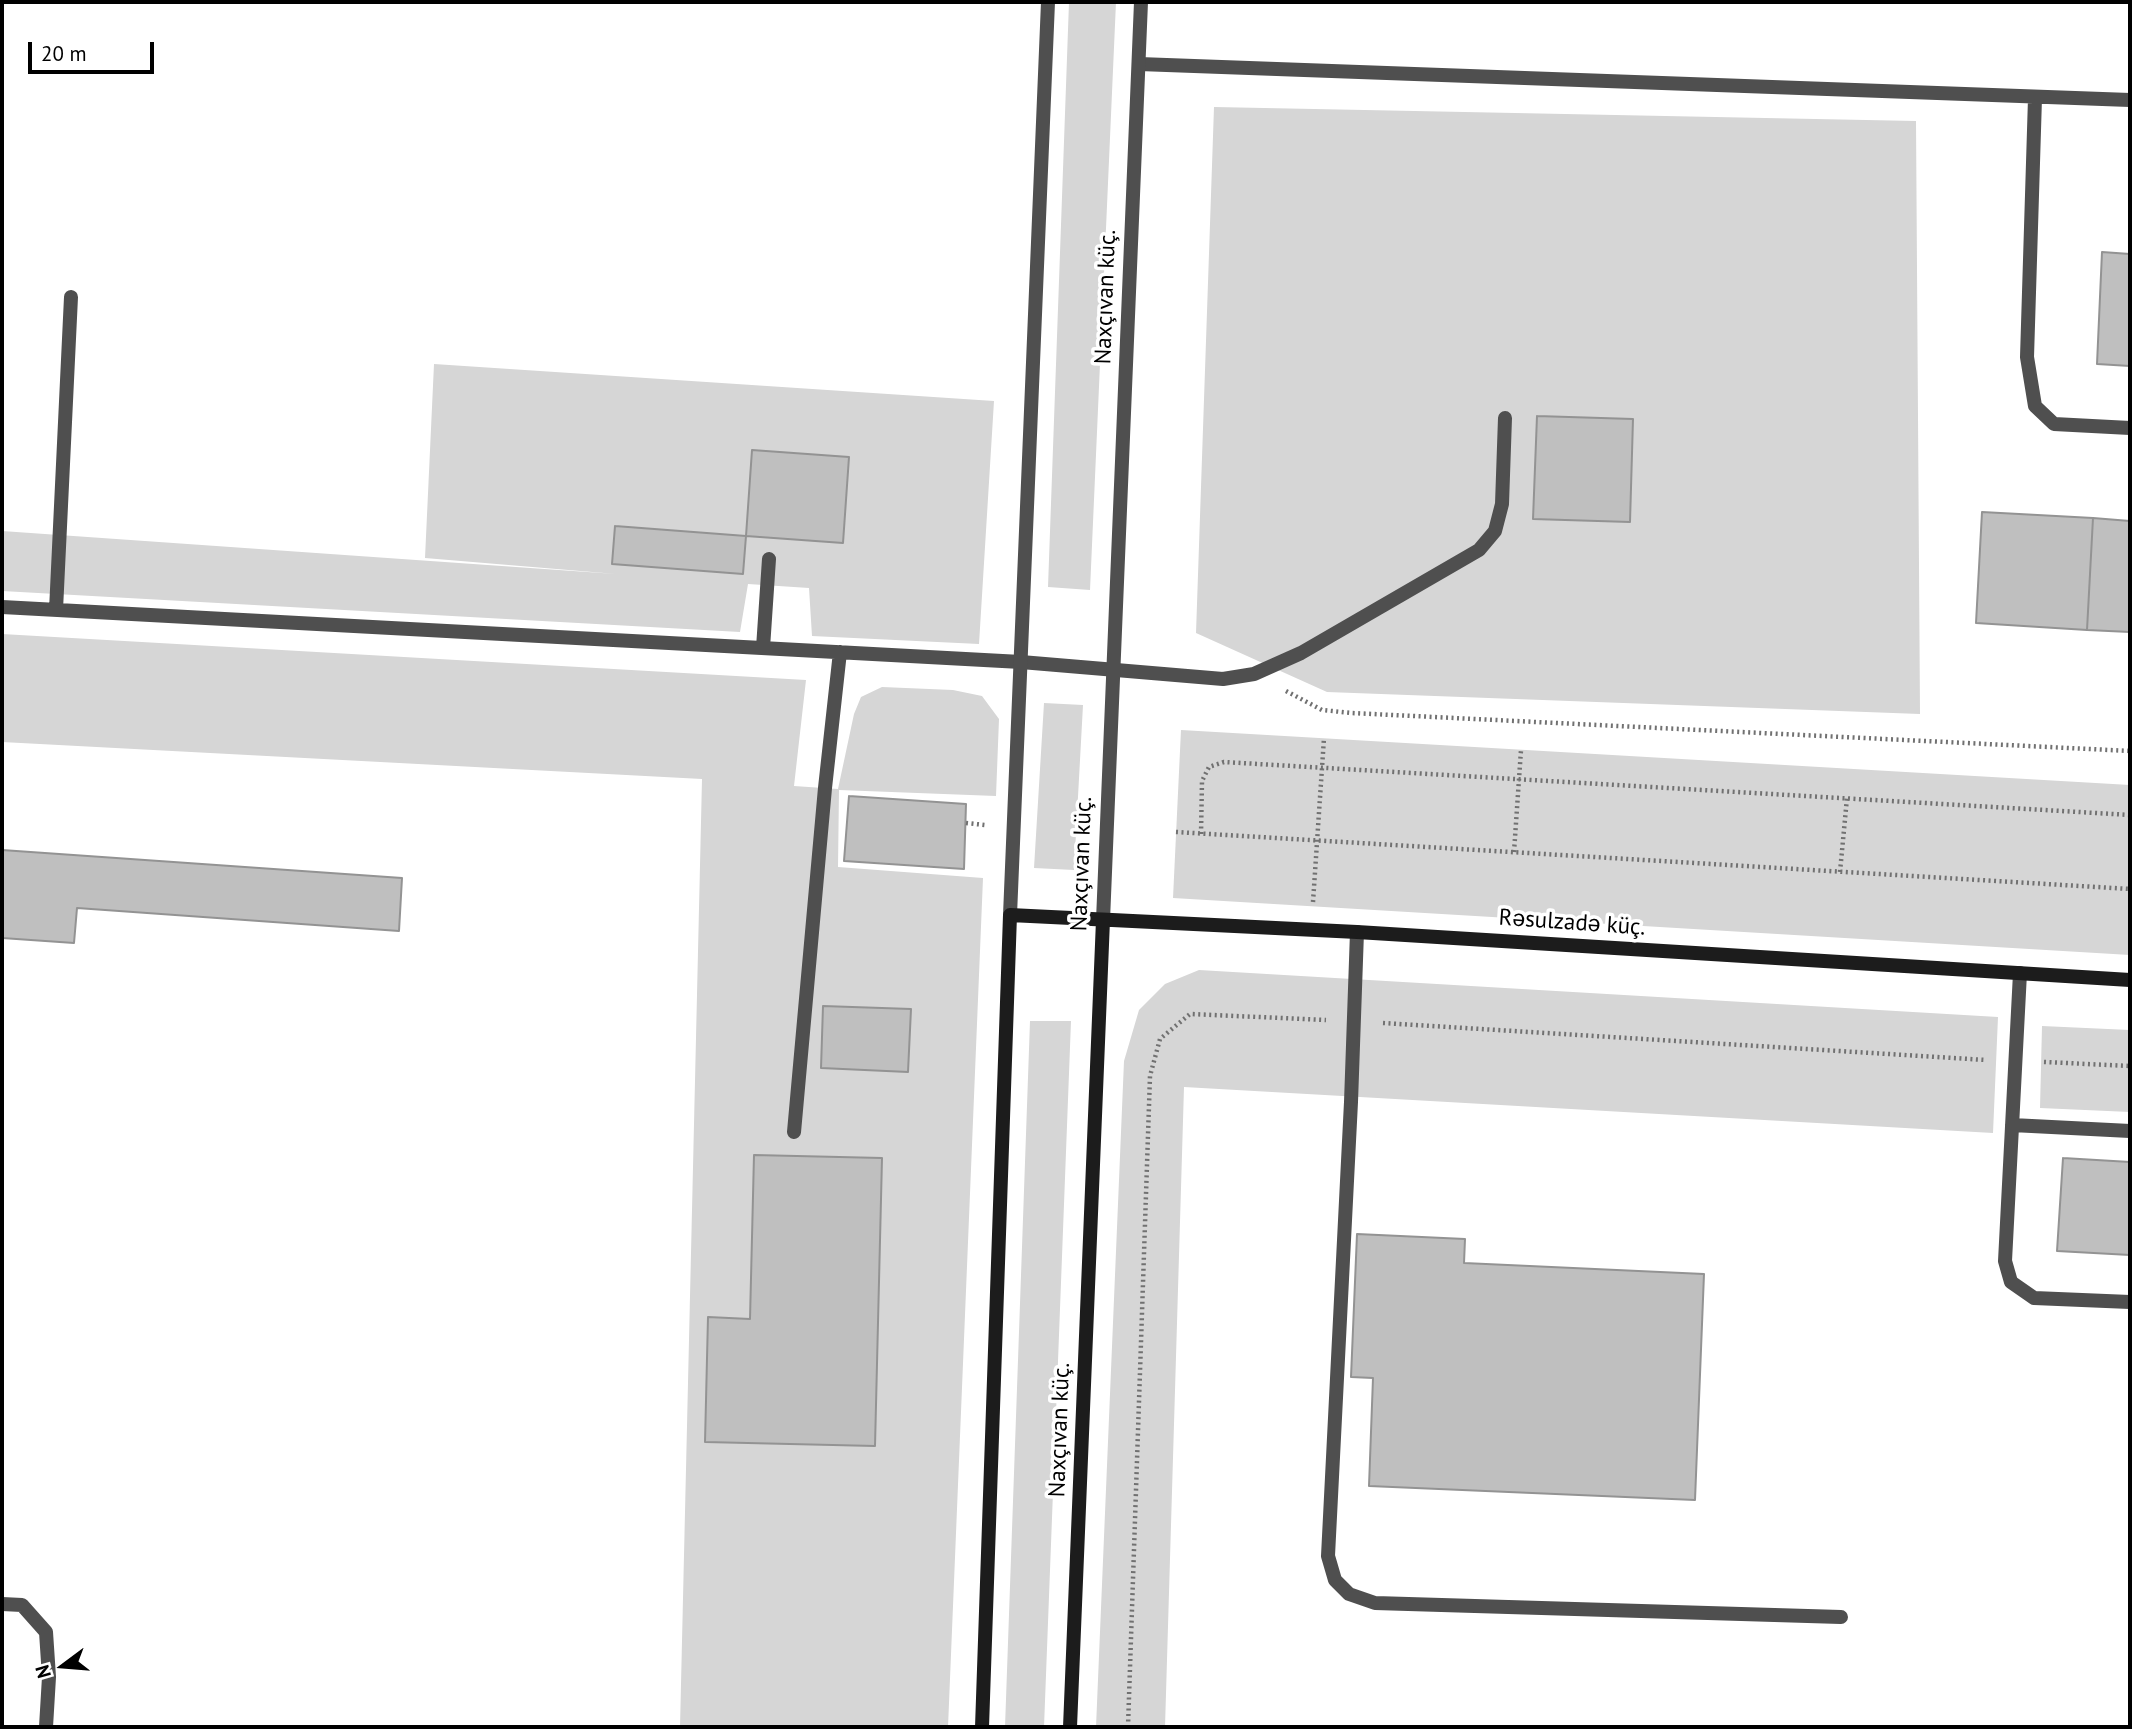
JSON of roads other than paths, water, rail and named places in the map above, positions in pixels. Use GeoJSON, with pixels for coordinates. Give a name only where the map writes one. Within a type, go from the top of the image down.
{"type":"FeatureCollection","features":[{"type":"Feature","properties":{"kind":"main road","name":"Rəsulzadə küç."},"geometry":{"type":"LineString","coordinates":[[1010,915],[1357,932],[2130,980]]}},
{"type":"Feature","properties":{"kind":"main road"},"geometry":{"type":"LineString","coordinates":[[982,1727],[1010,915]]}},
{"type":"Feature","properties":{"kind":"main road","name":"Naxçıvan küç."},"geometry":{"type":"LineString","coordinates":[[1070,1727],[1103,920]]}},
{"type":"Feature","properties":{"kind":"street"},"geometry":{"type":"LineString","coordinates":[[1010,915],[1048,2]]}},
{"type":"Feature","properties":{"kind":"street","name":"Naxçıvan küç."},"geometry":{"type":"LineString","coordinates":[[1103,920],[1142,2]]}},
{"type":"Feature","properties":{"kind":"street"},"geometry":{"type":"LineString","coordinates":[[1139,64],[2130,100]]}},
{"type":"Feature","properties":{"kind":"street"},"geometry":{"type":"LineString","coordinates":[[2035,98],[2027,357],[2035,406],[2054,424],[2130,428]]}},
{"type":"Feature","properties":{"kind":"street"},"geometry":{"type":"LineString","coordinates":[[56,610],[71,297]]}},
{"type":"Feature","properties":{"kind":"street"},"geometry":{"type":"LineString","coordinates":[[2,607],[1021,662],[1223,679],[1254,674],[1301,653],[1479,550],[1495,531],[1502,504],[1505,418]]}},
{"type":"Feature","properties":{"kind":"street"},"geometry":{"type":"LineString","coordinates":[[763,648],[769,559]]}},
{"type":"Feature","properties":{"kind":"street"},"geometry":{"type":"LineString","coordinates":[[794,1132],[840,652]]}},
{"type":"Feature","properties":{"kind":"street"},"geometry":{"type":"LineString","coordinates":[[1357,932],[1328,1556],[1335,1580],[1349,1594],[1375,1604],[1841,1617]]}},
{"type":"Feature","properties":{"kind":"street"},"geometry":{"type":"LineString","coordinates":[[2020,973],[2005,1261],[2011,1282],[2034,1298],[2130,1303]]}},
{"type":"Feature","properties":{"kind":"street"},"geometry":{"type":"LineString","coordinates":[[2012,1125],[2130,1130]]}},
{"type":"Feature","properties":{"kind":"street"},"geometry":{"type":"LineString","coordinates":[[2,1604],[22,1605],[46,1632],[49,1677],[46,1727]]}}]}
